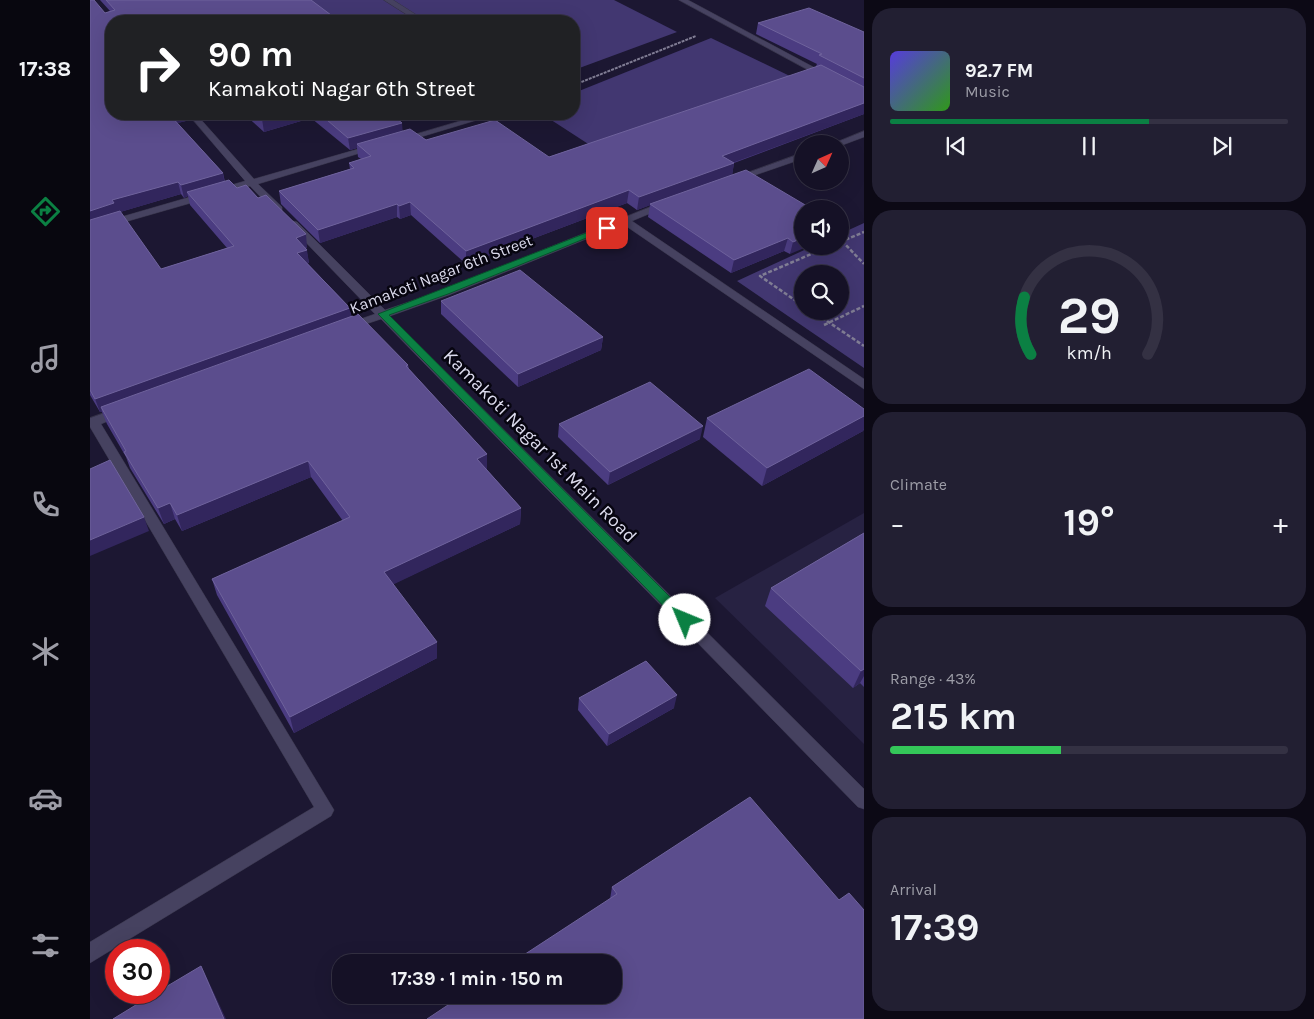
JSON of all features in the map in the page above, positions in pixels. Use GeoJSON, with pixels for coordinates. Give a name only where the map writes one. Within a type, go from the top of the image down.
{"type":"FeatureCollection","features":[{"type":"Feature","properties":{"kind":"street"},"geometry":{"type":"LineString","coordinates":[[388,0],[412,15]]}},
{"type":"Feature","properties":{"kind":"street"},"geometry":{"type":"LineString","coordinates":[[683,0],[838,83]]}},
{"type":"Feature","properties":{"kind":"street","name":"Kamakoti Nagar 1st Main Road"},"geometry":{"type":"LineString","coordinates":[[197,120],[252,183],[864,801]]}},
{"type":"Feature","properties":{"kind":"street"},"geometry":{"type":"LineString","coordinates":[[90,229],[472,120]]}},
{"type":"Feature","properties":{"kind":"street"},"geometry":{"type":"LineString","coordinates":[[849,139],[864,134]]}},
{"type":"Feature","properties":{"kind":"street"},"geometry":{"type":"LineString","coordinates":[[722,184],[794,159]]}},
{"type":"Feature","properties":{"kind":"street","name":"Kamakoti Nagar 6th Street"},"geometry":{"type":"LineString","coordinates":[[336,331],[445,292],[677,200]]}},
{"type":"Feature","properties":{"kind":"street"},"geometry":{"type":"LineString","coordinates":[[625,220],[864,385]]}},
{"type":"Feature","properties":{"kind":"street"},"geometry":{"type":"LineString","coordinates":[[90,953],[325,810],[92,422],[130,408]]}},
{"type":"Feature","properties":{"kind":"path"},"geometry":{"type":"LineString","coordinates":[[580,83],[726,23]]}},
{"type":"Feature","properties":{"kind":"path"},"geometry":{"type":"LineString","coordinates":[[849,239],[864,232]]}},
{"type":"Feature","properties":{"kind":"path"},"geometry":{"type":"LineString","coordinates":[[849,251],[864,264]]}},
{"type":"Feature","properties":{"kind":"path"},"geometry":{"type":"LineString","coordinates":[[794,299],[760,276],[809,255]]}},
{"type":"Feature","properties":{"kind":"path"},"geometry":{"type":"LineString","coordinates":[[796,338],[864,306]]}},
{"type":"Feature","properties":{"kind":"path"},"geometry":{"type":"LineString","coordinates":[[826,320],[864,346]]}},
{"type":"Feature","properties":{"kind":"shaded area"},"geometry":{"type":"Polygon","coordinates":[[[237,0],[614,0],[677,32],[580,68],[580,15],[172,15],[237,0]]]}},
{"type":"Feature","properties":{"kind":"shaded area"},"geometry":{"type":"Polygon","coordinates":[[[711,38],[794,78],[596,149],[551,120],[580,120],[580,91],[711,38]]]}},
{"type":"Feature","properties":{"kind":"shaded area"},"geometry":{"type":"Polygon","coordinates":[[[864,223],[864,368],[737,281],[794,255],[849,255],[849,230],[864,223]]]}},
{"type":"Feature","properties":{"kind":"shaded area"},"geometry":{"type":"Polygon","coordinates":[[[864,513],[864,744],[715,598],[864,513]]]}},
{"type":"Feature","properties":{"kind":"building"},"geometry":{"type":"Polygon","coordinates":[[[90,0],[94,0],[105,13],[115,10],[106,0],[311,0],[331,15],[105,15],[105,120],[174,120],[223,173],[181,185],[178,182],[112,200],[114,203],[90,211],[90,0]]]}},
{"type":"Feature","properties":{"kind":"building"},"geometry":{"type":"Polygon","coordinates":[[[809,8],[864,32],[864,78],[819,55],[822,54],[758,23],[809,8]]]}},
{"type":"Feature","properties":{"kind":"building"},"geometry":{"type":"Polygon","coordinates":[[[821,65],[864,87],[864,103],[722,156],[734,163],[639,197],[629,190],[466,251],[410,202],[399,206],[397,204],[318,230],[279,191],[354,168],[349,163],[371,156],[357,144],[410,129],[426,140],[495,120],[549,157],[821,65]]]}},
{"type":"Feature","properties":{"kind":"building"},"geometry":{"type":"Polygon","coordinates":[[[327,120],[398,120],[402,123],[348,138],[327,120]]]}},
{"type":"Feature","properties":{"kind":"building"},"geometry":{"type":"Polygon","coordinates":[[[746,170],[797,200],[794,200],[794,242],[788,238],[734,260],[650,204],[746,170]]]}},
{"type":"Feature","properties":{"kind":"building"},"geometry":{"type":"Polygon","coordinates":[[[229,180],[237,188],[246,185],[258,198],[266,195],[306,234],[296,238],[307,250],[297,253],[350,308],[95,399],[90,390],[90,220],[120,211],[161,269],[234,246],[187,192],[229,180]]]}},
{"type":"Feature","properties":{"kind":"building"},"geometry":{"type":"Polygon","coordinates":[[[520,270],[603,337],[518,374],[441,301],[520,270]]]}},
{"type":"Feature","properties":{"kind":"building"},"geometry":{"type":"Polygon","coordinates":[[[358,314],[408,365],[406,366],[487,454],[477,459],[521,508],[384,572],[437,642],[290,717],[212,579],[350,517],[308,461],[177,515],[170,503],[158,508],[124,452],[126,451],[101,407],[358,314]]]}},
{"type":"Feature","properties":{"kind":"building"},"geometry":{"type":"Polygon","coordinates":[[[809,369],[864,409],[864,416],[767,468],[707,418],[809,369]]]}},
{"type":"Feature","properties":{"kind":"building"},"geometry":{"type":"Polygon","coordinates":[[[650,382],[703,426],[610,472],[559,424],[650,382]]]}},
{"type":"Feature","properties":{"kind":"building"},"geometry":{"type":"Polygon","coordinates":[[[110,460],[144,517],[90,540],[90,469],[110,460]]]}},
{"type":"Feature","properties":{"kind":"building"},"geometry":{"type":"Polygon","coordinates":[[[864,533],[864,669],[861,671],[771,588],[864,533]]]}},
{"type":"Feature","properties":{"kind":"building"},"geometry":{"type":"Polygon","coordinates":[[[646,661],[677,695],[609,734],[579,698],[646,661]]]}},
{"type":"Feature","properties":{"kind":"building"},"geometry":{"type":"Polygon","coordinates":[[[750,797],[839,900],[849,893],[864,910],[864,1019],[427,1019],[450,1004],[622,1004],[622,954],[525,954],[617,894],[612,887],[750,797]]]}},
{"type":"Feature","properties":{"kind":"building"},"geometry":{"type":"Polygon","coordinates":[[[201,966],[224,1019],[113,1019],[137,1004],[170,1004],[170,984],[201,966]]]}},
{"type":"Feature","properties":{"kind":"route"},"geometry":{"type":"LineString","coordinates":[[607,228],[445,292],[383,314],[685,620]]}}]}
